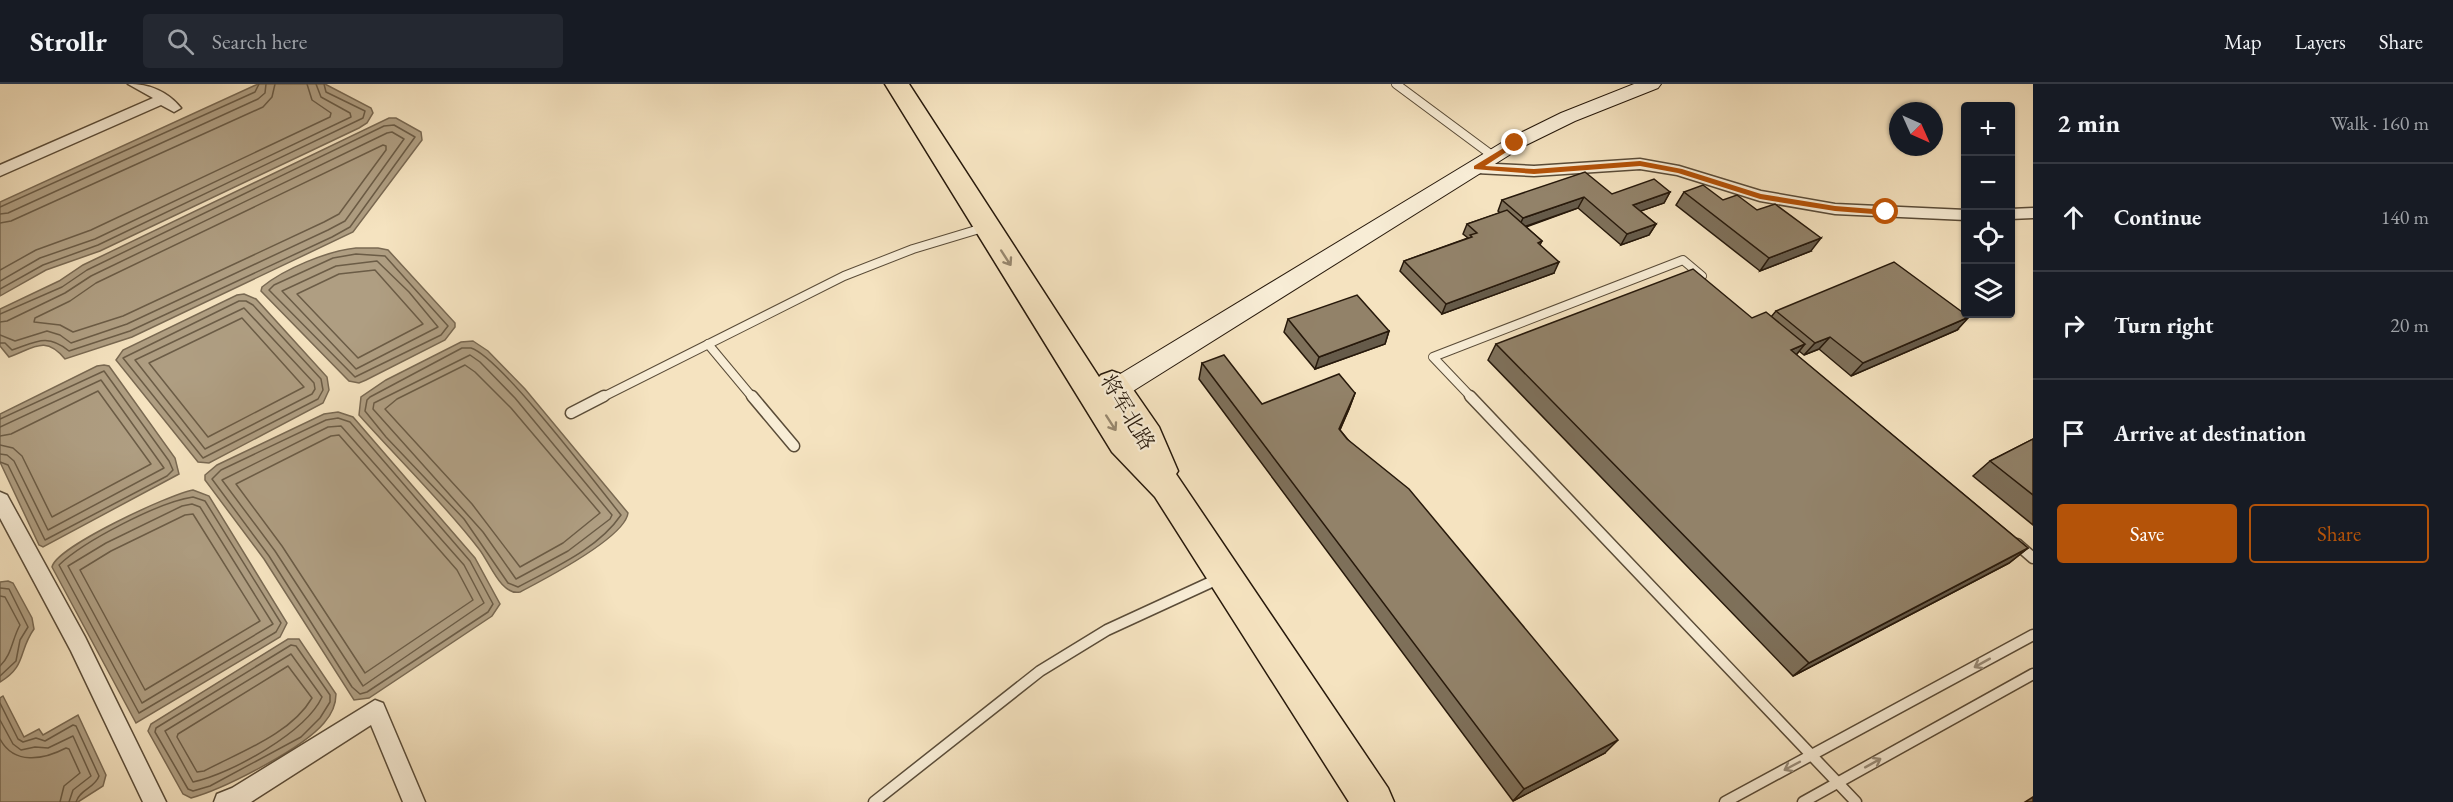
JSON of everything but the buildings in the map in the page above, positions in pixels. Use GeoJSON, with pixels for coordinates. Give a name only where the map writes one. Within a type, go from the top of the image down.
{"type":"FeatureCollection","features":[{"type":"Feature","properties":{"kind":"highway","name":"将军北路"},"geometry":{"type":"LineString","coordinates":[[897,84],[1124,443],[1167,487]]}},
{"type":"Feature","properties":{"kind":"highway","name":"将军北路"},"geometry":{"type":"LineString","coordinates":[[918,84],[1147,436],[1167,487]]}},
{"type":"Feature","properties":{"kind":"highway"},"geometry":{"type":"LineString","coordinates":[[1167,487],[1373,802]]}},
{"type":"Feature","properties":{"kind":"main road"},"geometry":{"type":"LineString","coordinates":[[1116,389],[1547,126],[1651,84]]}},
{"type":"Feature","properties":{"kind":"street"},"geometry":{"type":"LineString","coordinates":[[135,84],[152,91],[174,108]]}},
{"type":"Feature","properties":{"kind":"street"},"geometry":{"type":"LineString","coordinates":[[0,171],[162,99]]}},
{"type":"Feature","properties":{"kind":"street"},"geometry":{"type":"LineString","coordinates":[[1485,162],[1534,171],[1640,164],[1679,171],[1760,196],[1835,208],[1961,215]]}},
{"type":"Feature","properties":{"kind":"street"},"geometry":{"type":"LineString","coordinates":[[2015,214],[2033,213]]}},
{"type":"Feature","properties":{"kind":"street"},"geometry":{"type":"LineString","coordinates":[[0,500],[78,644],[155,802]]}},
{"type":"Feature","properties":{"kind":"street"},"geometry":{"type":"LineString","coordinates":[[225,802],[240,796],[375,710],[414,802]]}},
{"type":"Feature","properties":{"kind":"lane"},"geometry":{"type":"LineString","coordinates":[[1396,84],[1485,162]]}},
{"type":"Feature","properties":{"kind":"lane"},"geometry":{"type":"LineString","coordinates":[[571,412],[868,266],[913,249],[986,227]]}},
{"type":"Feature","properties":{"kind":"lane"},"geometry":{"type":"LineString","coordinates":[[1710,283],[1683,260],[1433,357],[1856,802]]}},
{"type":"Feature","properties":{"kind":"lane"},"geometry":{"type":"LineString","coordinates":[[708,344],[794,446]]}},
{"type":"Feature","properties":{"kind":"lane"},"geometry":{"type":"LineString","coordinates":[[2006,535],[2033,558]]}},
{"type":"Feature","properties":{"kind":"lane"},"geometry":{"type":"LineString","coordinates":[[874,802],[1040,671],[1107,630],[1225,575]]}},
{"type":"Feature","properties":{"kind":"lane"},"geometry":{"type":"LineString","coordinates":[[1725,802],[2033,635]]}},
{"type":"Feature","properties":{"kind":"lane"},"geometry":{"type":"LineString","coordinates":[[1803,802],[2033,674]]}},
{"type":"Feature","properties":{"kind":"water"},"geometry":{"type":"Polygon","coordinates":[[[258,84],[325,84],[371,108],[373,113],[367,123],[359,128],[100,251],[46,270],[0,296],[0,202],[258,84]]]}},
{"type":"Feature","properties":{"kind":"water"},"geometry":{"type":"Polygon","coordinates":[[[389,118],[396,118],[421,132],[422,140],[353,232],[132,337],[65,359],[51,347],[45,345],[32,347],[9,357],[0,346],[0,309],[59,281],[83,265],[389,118]]]}},
{"type":"Feature","properties":{"kind":"water"},"geometry":{"type":"Polygon","coordinates":[[[356,248],[388,250],[455,323],[455,327],[445,340],[359,383],[349,381],[261,291],[262,287],[271,280],[294,268],[319,257],[356,248]]]}},
{"type":"Feature","properties":{"kind":"water"},"geometry":{"type":"Polygon","coordinates":[[[244,294],[256,299],[327,377],[329,390],[323,403],[209,463],[198,462],[116,360],[123,350],[237,295],[244,294]]]}},
{"type":"Feature","properties":{"kind":"water"},"geometry":{"type":"Polygon","coordinates":[[[473,341],[488,351],[525,389],[628,513],[623,523],[599,546],[520,592],[513,592],[502,584],[465,531],[359,415],[361,397],[386,380],[461,342],[473,341]]]}},
{"type":"Feature","properties":{"kind":"water"},"geometry":{"type":"Polygon","coordinates":[[[97,366],[109,366],[175,458],[179,474],[43,547],[39,545],[0,462],[0,414],[97,366]]]}},
{"type":"Feature","properties":{"kind":"water"},"geometry":{"type":"Polygon","coordinates":[[[338,412],[353,417],[475,558],[500,604],[492,616],[369,698],[354,700],[264,559],[205,480],[205,475],[217,465],[324,414],[338,412]]]}},
{"type":"Feature","properties":{"kind":"water"},"geometry":{"type":"Polygon","coordinates":[[[193,490],[209,496],[287,623],[280,637],[136,723],[52,567],[58,558],[72,547],[115,522],[193,490]]]}},
{"type":"Feature","properties":{"kind":"water"},"geometry":{"type":"Polygon","coordinates":[[[0,582],[13,583],[32,618],[34,629],[18,664],[9,676],[0,682],[0,582]]]}},
{"type":"Feature","properties":{"kind":"water"},"geometry":{"type":"Polygon","coordinates":[[[288,639],[299,639],[336,694],[329,717],[299,744],[262,767],[223,786],[191,798],[183,794],[148,731],[151,724],[288,639]]]}},
{"type":"Feature","properties":{"kind":"water"},"geometry":{"type":"Polygon","coordinates":[[[3,696],[24,737],[39,729],[43,735],[78,715],[106,775],[103,786],[78,802],[0,802],[0,698],[3,696]]]}},
{"type":"Feature","properties":{"kind":"route"},"geometry":{"type":"LineString","coordinates":[[1515,143],[1476,168],[1534,171],[1625,163],[1655,165],[1760,196],[1835,208],[1886,212]]}}]}
